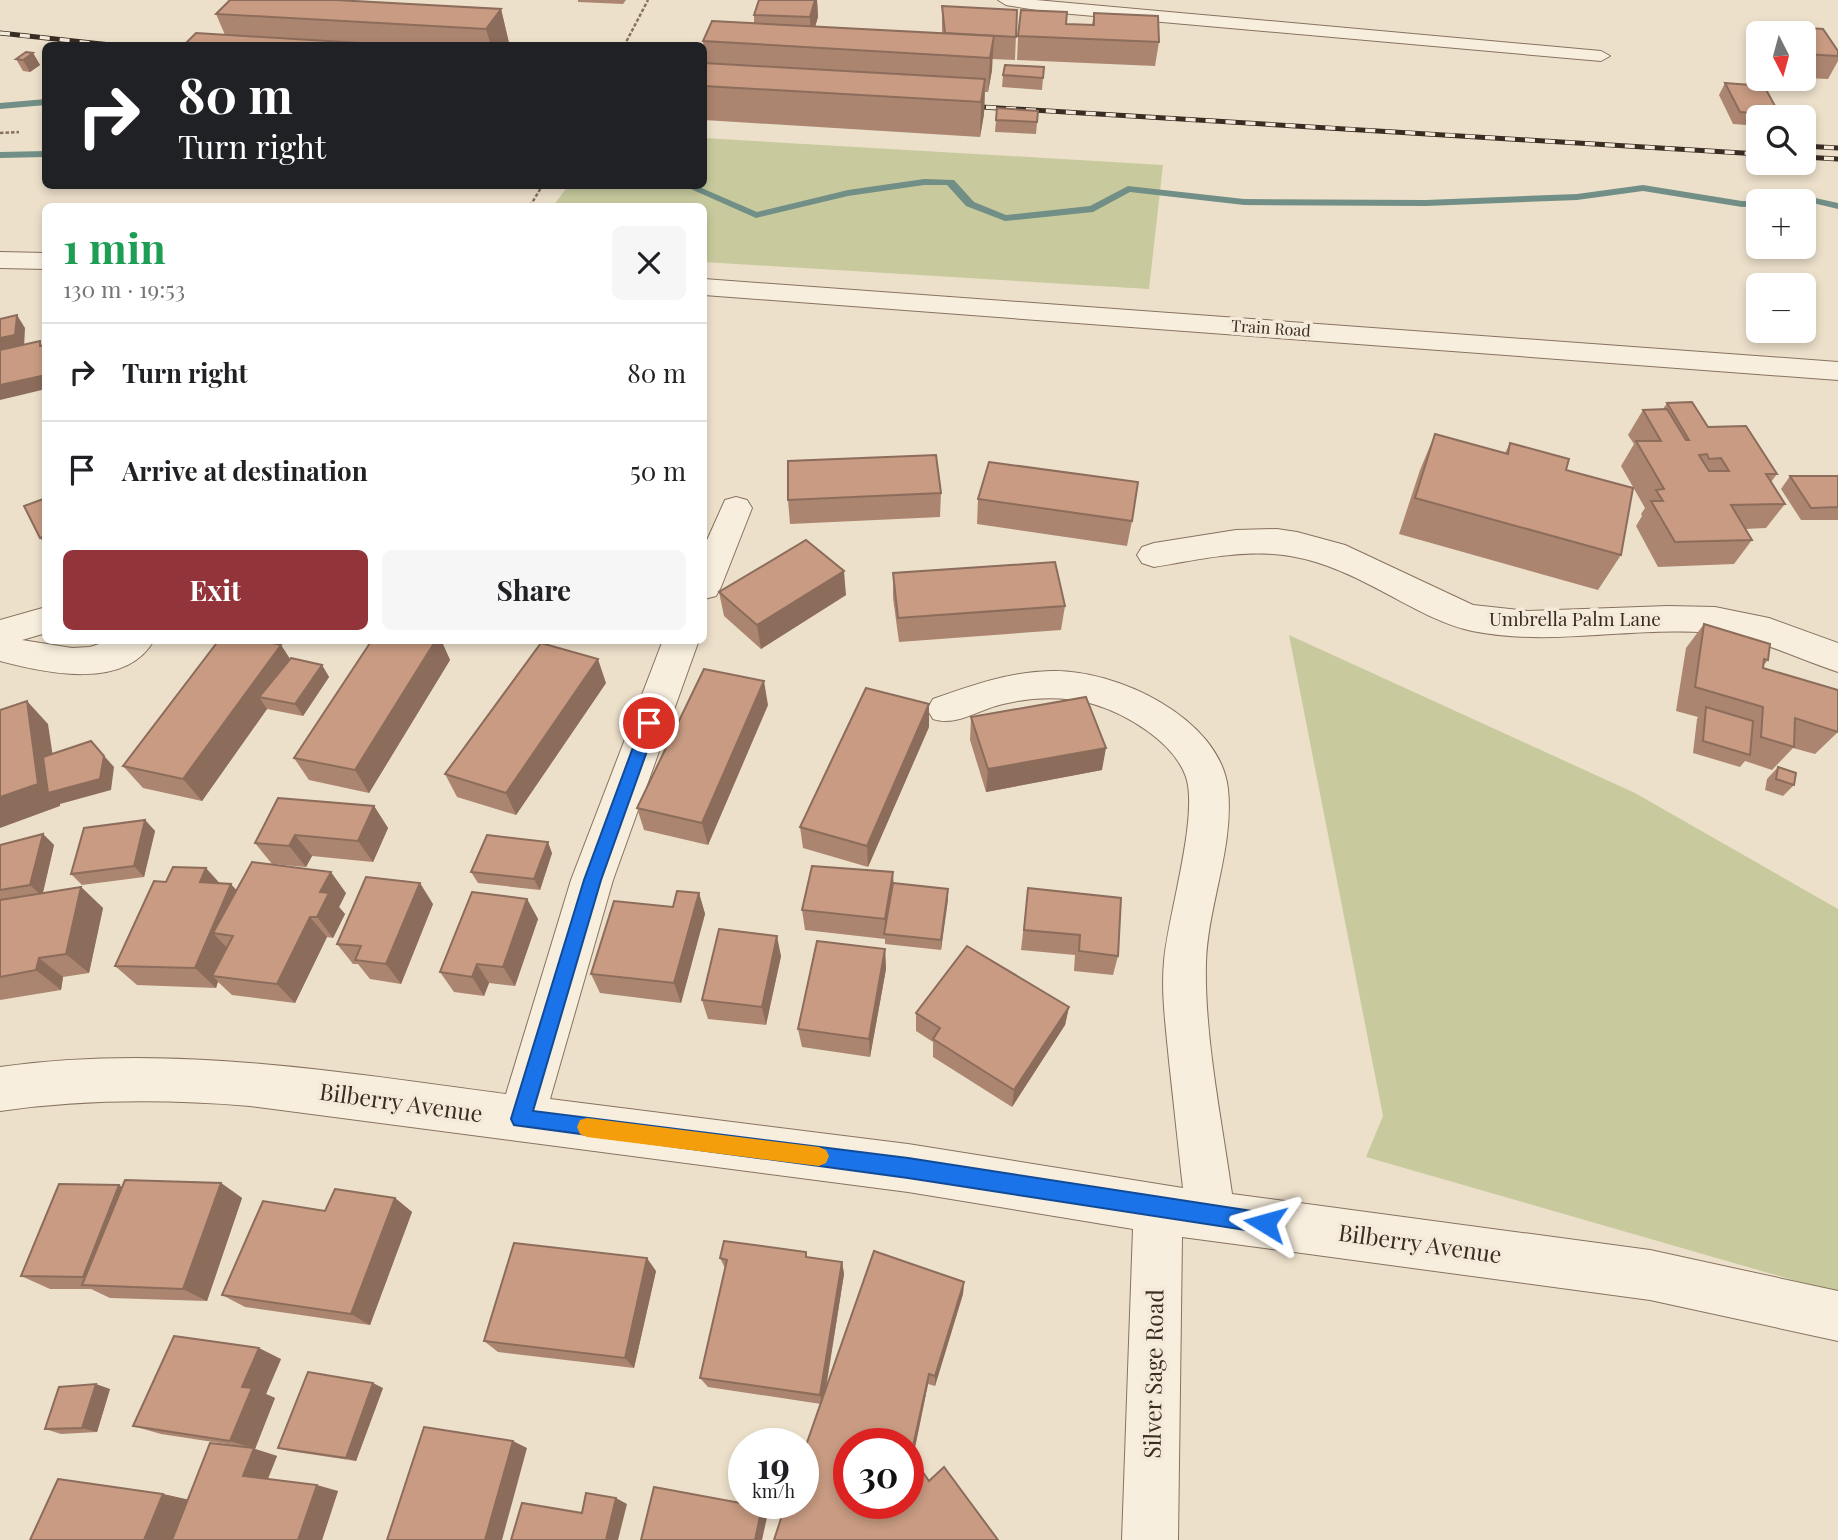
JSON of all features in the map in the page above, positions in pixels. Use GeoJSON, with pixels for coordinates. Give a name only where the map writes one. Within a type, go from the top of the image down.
{"type":"FeatureCollection","features":[{"type":"Feature","properties":{"kind":"street"},"geometry":{"type":"LineString","coordinates":[[0,260],[42,261]]}},
{"type":"Feature","properties":{"kind":"street","name":"Train Road"},"geometry":{"type":"LineString","coordinates":[[707,286],[1838,371]]}},
{"type":"Feature","properties":{"kind":"street"},"geometry":{"type":"LineString","coordinates":[[707,579],[737,508]]}},
{"type":"Feature","properties":{"kind":"street","name":"Umbrella Palm Lane"},"geometry":{"type":"LineString","coordinates":[[1154,555],[1233,542],[1278,540],[1317,548],[1470,618],[1514,623],[1574,624],[1707,620],[1742,624],[1787,635],[1838,658]]}},
{"type":"Feature","properties":{"kind":"street"},"geometry":{"type":"LineString","coordinates":[[0,633],[42,621]]}},
{"type":"Feature","properties":{"kind":"street"},"geometry":{"type":"LineString","coordinates":[[0,648],[66,661],[95,661],[122,652],[132,644]]}},
{"type":"Feature","properties":{"kind":"street"},"geometry":{"type":"LineString","coordinates":[[521,1119],[593,880],[680,644]]}},
{"type":"Feature","properties":{"kind":"street"},"geometry":{"type":"LineString","coordinates":[[946,709],[1010,688],[1071,685],[1114,697],[1150,716],[1193,748],[1207,780],[1208,803],[1185,961],[1186,1013],[1210,1216]]}},
{"type":"Feature","properties":{"kind":"street","name":"Bilberry Avenue"},"geometry":{"type":"LineString","coordinates":[[0,1089],[54,1080],[137,1077],[208,1079],[908,1168],[1158,1209],[1650,1275],[1838,1316]]}},
{"type":"Feature","properties":{"kind":"street","name":"Silver Sage Road"},"geometry":{"type":"LineString","coordinates":[[1150,1540],[1158,1209]]}},
{"type":"Feature","properties":{"kind":"lane"},"geometry":{"type":"LineString","coordinates":[[1006,0],[1049,7],[1601,56]]}},
{"type":"Feature","properties":{"kind":"path"},"geometry":{"type":"LineString","coordinates":[[626,42],[648,0]]}},
{"type":"Feature","properties":{"kind":"path"},"geometry":{"type":"LineString","coordinates":[[0,133],[19,132]]}},
{"type":"Feature","properties":{"kind":"green space"},"geometry":{"type":"Polygon","coordinates":[[[707,138],[1163,165],[1149,289],[707,262],[707,203],[555,203],[566,189],[707,189],[707,138]]]}},
{"type":"Feature","properties":{"kind":"green space"},"geometry":{"type":"Polygon","coordinates":[[[1289,635],[1635,793],[1838,909],[1838,1293],[1366,1157],[1383,1116],[1289,635]]]}},
{"type":"Feature","properties":{"kind":"building"},"geometry":{"type":"Polygon","coordinates":[[[230,0],[336,0],[501,9],[486,29],[216,14],[230,0]]]}},
{"type":"Feature","properties":{"kind":"building"},"geometry":{"type":"Polygon","coordinates":[[[759,0],[815,0],[810,17],[754,15],[759,0]]]}},
{"type":"Feature","properties":{"kind":"building"},"geometry":{"type":"Polygon","coordinates":[[[942,6],[1017,10],[1016,37],[945,33],[942,6]]]}},
{"type":"Feature","properties":{"kind":"building"},"geometry":{"type":"Polygon","coordinates":[[[1021,10],[1067,12],[1066,24],[1094,25],[1094,13],[1158,16],[1159,42],[1018,36],[1021,10]]]}},
{"type":"Feature","properties":{"kind":"building"},"geometry":{"type":"Polygon","coordinates":[[[712,21],[994,36],[990,58],[703,41],[712,21]]]}},
{"type":"Feature","properties":{"kind":"building"},"geometry":{"type":"Polygon","coordinates":[[[1816,29],[1823,29],[1838,51],[1838,56],[1816,55],[1816,29]]]}},
{"type":"Feature","properties":{"kind":"building"},"geometry":{"type":"Polygon","coordinates":[[[196,33],[343,42],[187,42],[196,33]]]}},
{"type":"Feature","properties":{"kind":"building"},"geometry":{"type":"Polygon","coordinates":[[[26,52],[33,53],[23,60],[16,59],[26,52]]]}},
{"type":"Feature","properties":{"kind":"building"},"geometry":{"type":"Polygon","coordinates":[[[707,63],[985,79],[981,102],[707,86],[707,63]]]}},
{"type":"Feature","properties":{"kind":"building"},"geometry":{"type":"Polygon","coordinates":[[[1005,65],[1044,67],[1043,78],[1003,75],[1005,65]]]}},
{"type":"Feature","properties":{"kind":"building"},"geometry":{"type":"Polygon","coordinates":[[[1725,83],[1746,85],[1746,91],[1767,91],[1774,105],[1746,105],[1746,112],[1740,112],[1725,83]]]}},
{"type":"Feature","properties":{"kind":"building"},"geometry":{"type":"Polygon","coordinates":[[[997,108],[1038,111],[1037,122],[996,120],[997,108]]]}},
{"type":"Feature","properties":{"kind":"building"},"geometry":{"type":"Polygon","coordinates":[[[17,315],[15,335],[0,338],[0,319],[17,315]]]}},
{"type":"Feature","properties":{"kind":"building"},"geometry":{"type":"Polygon","coordinates":[[[40,341],[42,376],[0,385],[0,350],[40,341]]]}},
{"type":"Feature","properties":{"kind":"building"},"geometry":{"type":"Polygon","coordinates":[[[1692,402],[1708,427],[1746,426],[1777,474],[1766,474],[1785,504],[1731,505],[1752,540],[1675,542],[1651,501],[1663,501],[1656,490],[1664,489],[1636,441],[1661,441],[1643,410],[1667,409],[1686,440],[1689,440],[1667,403],[1692,402]],[[1707,454],[1699,455],[1709,471],[1729,471],[1721,458],[1709,459],[1707,454]]]}},
{"type":"Feature","properties":{"kind":"building"},"geometry":{"type":"Polygon","coordinates":[[[1435,434],[1508,454],[1510,443],[1569,459],[1566,470],[1633,488],[1621,555],[1415,498],[1435,434]]]}},
{"type":"Feature","properties":{"kind":"building"},"geometry":{"type":"Polygon","coordinates":[[[936,455],[941,493],[788,500],[788,461],[936,455]]]}},
{"type":"Feature","properties":{"kind":"building"},"geometry":{"type":"Polygon","coordinates":[[[989,462],[1138,482],[1132,521],[978,499],[989,462]]]}},
{"type":"Feature","properties":{"kind":"building"},"geometry":{"type":"Polygon","coordinates":[[[1790,476],[1838,476],[1838,507],[1811,508],[1790,476]]]}},
{"type":"Feature","properties":{"kind":"building"},"geometry":{"type":"Polygon","coordinates":[[[42,499],[42,537],[40,538],[24,506],[42,499]]]}},
{"type":"Feature","properties":{"kind":"building"},"geometry":{"type":"Polygon","coordinates":[[[806,540],[844,571],[757,625],[719,592],[806,540]]]}},
{"type":"Feature","properties":{"kind":"building"},"geometry":{"type":"Polygon","coordinates":[[[1055,562],[1065,606],[898,618],[893,573],[1055,562]]]}},
{"type":"Feature","properties":{"kind":"building"},"geometry":{"type":"Polygon","coordinates":[[[1704,624],[1770,644],[1768,660],[1764,659],[1763,668],[1838,690],[1838,732],[1795,718],[1794,747],[1761,737],[1763,707],[1695,687],[1704,624]]]}},
{"type":"Feature","properties":{"kind":"building"},"geometry":{"type":"Polygon","coordinates":[[[216,644],[281,645],[183,779],[123,766],[216,644]]]}},
{"type":"Feature","properties":{"kind":"building"},"geometry":{"type":"Polygon","coordinates":[[[369,644],[434,644],[355,770],[294,758],[369,644]]]}},
{"type":"Feature","properties":{"kind":"building"},"geometry":{"type":"Polygon","coordinates":[[[540,644],[598,659],[506,793],[445,774],[540,644]]]}},
{"type":"Feature","properties":{"kind":"building"},"geometry":{"type":"Polygon","coordinates":[[[291,658],[322,665],[295,704],[259,697],[291,658]]]}},
{"type":"Feature","properties":{"kind":"building"},"geometry":{"type":"Polygon","coordinates":[[[704,669],[764,681],[702,823],[637,808],[704,669]]]}},
{"type":"Feature","properties":{"kind":"building"},"geometry":{"type":"Polygon","coordinates":[[[866,688],[929,704],[867,846],[800,827],[866,688]]]}},
{"type":"Feature","properties":{"kind":"building"},"geometry":{"type":"Polygon","coordinates":[[[1086,697],[1106,748],[988,769],[971,717],[1086,697]]]}},
{"type":"Feature","properties":{"kind":"building"},"geometry":{"type":"Polygon","coordinates":[[[27,701],[38,784],[0,797],[0,710],[27,701]]]}},
{"type":"Feature","properties":{"kind":"building"},"geometry":{"type":"Polygon","coordinates":[[[1706,707],[1753,721],[1750,755],[1703,741],[1706,707]]]}},
{"type":"Feature","properties":{"kind":"building"},"geometry":{"type":"Polygon","coordinates":[[[91,741],[104,756],[100,779],[48,793],[43,757],[91,741]]]}},
{"type":"Feature","properties":{"kind":"building"},"geometry":{"type":"Polygon","coordinates":[[[1778,767],[1796,773],[1794,785],[1776,779],[1778,767]]]}},
{"type":"Feature","properties":{"kind":"building"},"geometry":{"type":"Polygon","coordinates":[[[278,798],[374,806],[358,841],[295,835],[289,846],[255,843],[278,798]]]}},
{"type":"Feature","properties":{"kind":"building"},"geometry":{"type":"Polygon","coordinates":[[[145,820],[134,866],[71,874],[84,828],[145,820]]]}},
{"type":"Feature","properties":{"kind":"building"},"geometry":{"type":"Polygon","coordinates":[[[43,834],[30,885],[0,890],[0,845],[43,834]]]}},
{"type":"Feature","properties":{"kind":"building"},"geometry":{"type":"Polygon","coordinates":[[[487,835],[548,842],[534,879],[471,872],[487,835]]]}},
{"type":"Feature","properties":{"kind":"building"},"geometry":{"type":"Polygon","coordinates":[[[252,862],[331,872],[320,892],[329,893],[317,917],[310,917],[277,984],[212,976],[233,936],[213,933],[252,862]]]}},
{"type":"Feature","properties":{"kind":"building"},"geometry":{"type":"Polygon","coordinates":[[[812,866],[893,872],[885,919],[802,910],[812,866]]]}},
{"type":"Feature","properties":{"kind":"building"},"geometry":{"type":"Polygon","coordinates":[[[173,867],[206,868],[200,882],[231,884],[195,968],[115,966],[154,881],[166,882],[173,867]]]}},
{"type":"Feature","properties":{"kind":"building"},"geometry":{"type":"Polygon","coordinates":[[[366,877],[420,883],[386,964],[355,960],[361,946],[337,944],[366,877]]]}},
{"type":"Feature","properties":{"kind":"building"},"geometry":{"type":"Polygon","coordinates":[[[893,883],[948,889],[941,940],[884,934],[893,883]]]}},
{"type":"Feature","properties":{"kind":"building"},"geometry":{"type":"Polygon","coordinates":[[[81,887],[66,954],[39,958],[36,970],[0,977],[0,900],[81,887]]]}},
{"type":"Feature","properties":{"kind":"building"},"geometry":{"type":"Polygon","coordinates":[[[1028,888],[1121,898],[1118,956],[1079,951],[1080,935],[1024,930],[1028,888]]]}},
{"type":"Feature","properties":{"kind":"building"},"geometry":{"type":"Polygon","coordinates":[[[677,891],[699,893],[674,983],[591,974],[614,901],[673,907],[677,891]]]}},
{"type":"Feature","properties":{"kind":"building"},"geometry":{"type":"Polygon","coordinates":[[[472,892],[527,899],[503,967],[477,964],[472,977],[440,972],[472,892]]]}},
{"type":"Feature","properties":{"kind":"building"},"geometry":{"type":"Polygon","coordinates":[[[719,929],[777,936],[762,1007],[702,1000],[719,929]]]}},
{"type":"Feature","properties":{"kind":"building"},"geometry":{"type":"Polygon","coordinates":[[[817,941],[885,949],[869,1039],[798,1029],[817,941]]]}},
{"type":"Feature","properties":{"kind":"building"},"geometry":{"type":"Polygon","coordinates":[[[967,946],[1069,1007],[1014,1090],[933,1039],[940,1028],[916,1013],[967,946]]]}},
{"type":"Feature","properties":{"kind":"building"},"geometry":{"type":"Polygon","coordinates":[[[125,1180],[221,1183],[183,1289],[82,1285],[125,1180]]]}},
{"type":"Feature","properties":{"kind":"building"},"geometry":{"type":"Polygon","coordinates":[[[59,1184],[119,1185],[83,1277],[21,1276],[59,1184]]]}},
{"type":"Feature","properties":{"kind":"building"},"geometry":{"type":"Polygon","coordinates":[[[335,1189],[395,1198],[351,1314],[222,1295],[263,1201],[325,1211],[335,1189]]]}},
{"type":"Feature","properties":{"kind":"building"},"geometry":{"type":"Polygon","coordinates":[[[724,1241],[806,1252],[806,1257],[842,1262],[820,1395],[700,1378],[727,1260],[720,1258],[724,1241]]]}},
{"type":"Feature","properties":{"kind":"building"},"geometry":{"type":"Polygon","coordinates":[[[514,1243],[647,1258],[625,1358],[484,1341],[514,1243]]]}},
{"type":"Feature","properties":{"kind":"building"},"geometry":{"type":"Polygon","coordinates":[[[874,1251],[964,1282],[935,1376],[929,1374],[917,1428],[833,1428],[833,1519],[924,1519],[924,1474],[929,1481],[944,1467],[998,1540],[774,1540],[781,1519],[819,1519],[819,1428],[812,1428],[874,1251]]]}},
{"type":"Feature","properties":{"kind":"building"},"geometry":{"type":"Polygon","coordinates":[[[174,1336],[259,1348],[242,1387],[252,1388],[230,1441],[133,1426],[174,1336]]]}},
{"type":"Feature","properties":{"kind":"building"},"geometry":{"type":"Polygon","coordinates":[[[308,1372],[373,1383],[346,1458],[278,1448],[308,1372]]]}},
{"type":"Feature","properties":{"kind":"building"},"geometry":{"type":"Polygon","coordinates":[[[96,1384],[82,1428],[45,1429],[59,1387],[96,1384]]]}},
{"type":"Feature","properties":{"kind":"building"},"geometry":{"type":"Polygon","coordinates":[[[424,1427],[513,1441],[485,1540],[387,1540],[424,1427]]]}},
{"type":"Feature","properties":{"kind":"building"},"geometry":{"type":"Polygon","coordinates":[[[210,1443],[254,1448],[243,1476],[317,1485],[298,1540],[172,1540],[210,1443]]]}},
{"type":"Feature","properties":{"kind":"building"},"geometry":{"type":"Polygon","coordinates":[[[58,1479],[163,1494],[144,1540],[30,1540],[58,1479]]]}},
{"type":"Feature","properties":{"kind":"building"},"geometry":{"type":"Polygon","coordinates":[[[654,1487],[728,1501],[728,1519],[759,1519],[755,1540],[641,1540],[654,1487]]]}},
{"type":"Feature","properties":{"kind":"building"},"geometry":{"type":"Polygon","coordinates":[[[586,1493],[616,1498],[606,1540],[511,1540],[522,1503],[582,1513],[586,1493]]]}},
{"type":"Feature","properties":{"kind":"waterway"},"geometry":{"type":"LineString","coordinates":[[0,106],[42,102]]}},
{"type":"Feature","properties":{"kind":"waterway"},"geometry":{"type":"LineString","coordinates":[[0,155],[42,154]]}},
{"type":"Feature","properties":{"kind":"waterway"},"geometry":{"type":"LineString","coordinates":[[696,189],[756,215],[848,193],[924,182],[950,182],[970,204],[1005,218],[1093,209],[1128,189],[1244,202],[1426,203],[1577,197],[1643,188],[1746,204]]}},
{"type":"Feature","properties":{"kind":"waterway"},"geometry":{"type":"LineString","coordinates":[[1816,201],[1838,206]]}},
{"type":"Feature","properties":{"kind":"railway"},"geometry":{"type":"LineString","coordinates":[[0,33],[83,42]]}},
{"type":"Feature","properties":{"kind":"railway"},"geometry":{"type":"LineString","coordinates":[[966,106],[1746,153]]}},
{"type":"Feature","properties":{"kind":"railway"},"geometry":{"type":"LineString","coordinates":[[1816,147],[1838,148]]}},
{"type":"Feature","properties":{"kind":"railway"},"geometry":{"type":"LineString","coordinates":[[1816,158],[1838,159]]}},
{"type":"Feature","properties":{"kind":"slow traffic"},"geometry":{"type":"LineString","coordinates":[[587,1127],[819,1156]]}},
{"type":"Feature","properties":{"kind":"route"},"geometry":{"type":"LineString","coordinates":[[649,723],[593,880],[521,1119],[908,1168],[1158,1209],[1265,1223]]}}]}
